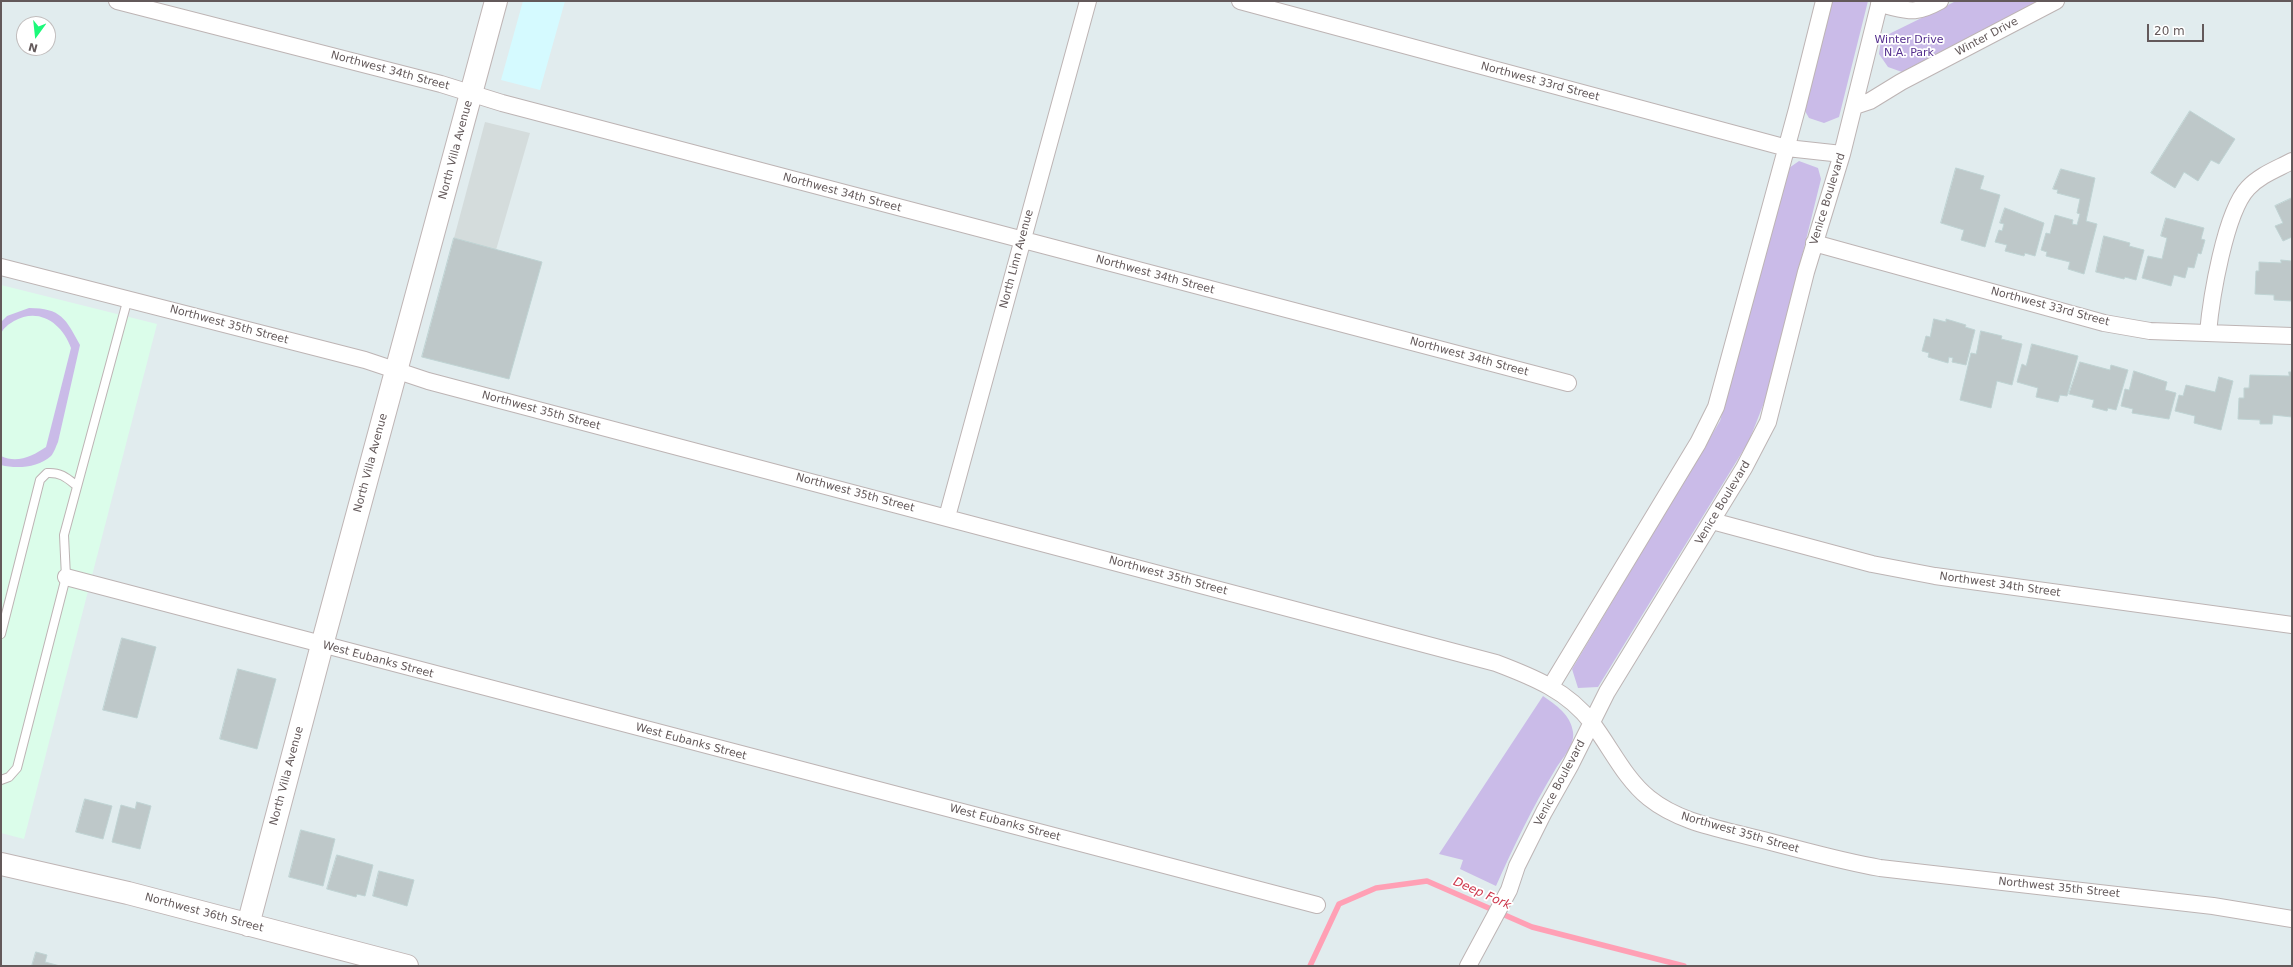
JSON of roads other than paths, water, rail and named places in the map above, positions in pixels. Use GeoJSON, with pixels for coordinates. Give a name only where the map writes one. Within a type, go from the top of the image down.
{"type":"FeatureCollection","features":[{"type":"Feature","properties":{"kind":"street","name":"Northwest 34th Street"},"geometry":{"type":"LineString","coordinates":[[117,1],[441,84],[471,94],[1568,383]]}},
{"type":"Feature","properties":{"kind":"street","name":"North Villa Avenue"},"geometry":{"type":"LineString","coordinates":[[248,925],[496,1]]}},
{"type":"Feature","properties":{"kind":"street","name":"North Linn Avenue"},"geometry":{"type":"LineString","coordinates":[[947,517],[1088,1]]}},
{"type":"Feature","properties":{"kind":"street","name":"Northwest 33rd Street"},"geometry":{"type":"LineString","coordinates":[[1240,1],[1787,148],[1842,154]]}},
{"type":"Feature","properties":{"kind":"street"},"geometry":{"type":"LineString","coordinates":[[1551,686],[1698,443],[1716,407],[1787,148],[1824,1]]}},
{"type":"Feature","properties":{"kind":"street"},"geometry":{"type":"LineString","coordinates":[[1879,2],[1914,12],[1925,10],[1940,1]]}},
{"type":"Feature","properties":{"kind":"street","name":"Winter Drive"},"geometry":{"type":"LineString","coordinates":[[1855,106],[1870,101],[1901,82],[2056,1]]}},
{"type":"Feature","properties":{"kind":"street","name":"Venice Boulevard"},"geometry":{"type":"LineString","coordinates":[[1468,966],[1509,890],[1518,866],[1544,812],[1572,764],[1607,692],[1744,468],[1768,422],[1814,243],[1842,154],[1855,106],[1879,2]]}},
{"type":"Feature","properties":{"kind":"street"},"geometry":{"type":"LineString","coordinates":[[2208,333],[2211,300],[2236,206],[2247,188],[2258,178],[2292,161]]}},
{"type":"Feature","properties":{"kind":"street","name":"Northwest 33rd Street"},"geometry":{"type":"LineString","coordinates":[[1814,243],[2104,323],[2150,331],[2292,336]]}},
{"type":"Feature","properties":{"kind":"street","name":"Northwest 35th Street"},"geometry":{"type":"LineString","coordinates":[[1,267],[128,298],[365,360],[428,381],[1496,663],[1551,686],[1572,702],[1592,722],[1636,786],[1648,797],[1675,814],[1702,823],[1850,862],[1880,868],[2213,906],[2292,919]]}},
{"type":"Feature","properties":{"kind":"street","name":"Northwest 34th Street"},"geometry":{"type":"LineString","coordinates":[[1712,521],[1872,564],[1935,576],[2292,625]]}},
{"type":"Feature","properties":{"kind":"street","name":"West Eubanks Street"},"geometry":{"type":"LineString","coordinates":[[66,577],[289,634],[322,645],[1318,905]]}},
{"type":"Feature","properties":{"kind":"street","name":"Northwest 36th Street"},"geometry":{"type":"LineString","coordinates":[[1,864],[128,893],[406,966]]}},
{"type":"Feature","properties":{"kind":"lane"},"geometry":{"type":"LineString","coordinates":[[1,780],[9,777],[17,768],[66,577],[64,535],[128,298]]}},
{"type":"Feature","properties":{"kind":"lane"},"geometry":{"type":"LineString","coordinates":[[1,634],[40,480],[47,473],[56,473],[63,475],[77,486]]}},
{"type":"Feature","properties":{"kind":"waterway","name":"Deep Fork"},"geometry":{"type":"LineString","coordinates":[[1310,966],[1339,904],[1376,888],[1427,881],[1532,927],[1684,966]]}},
{"type":"Feature","properties":{"kind":"park label","name":"Winter Drive N.A. Park"},"geometry":{"type":"Point","coordinates":[1909,46]}}]}
